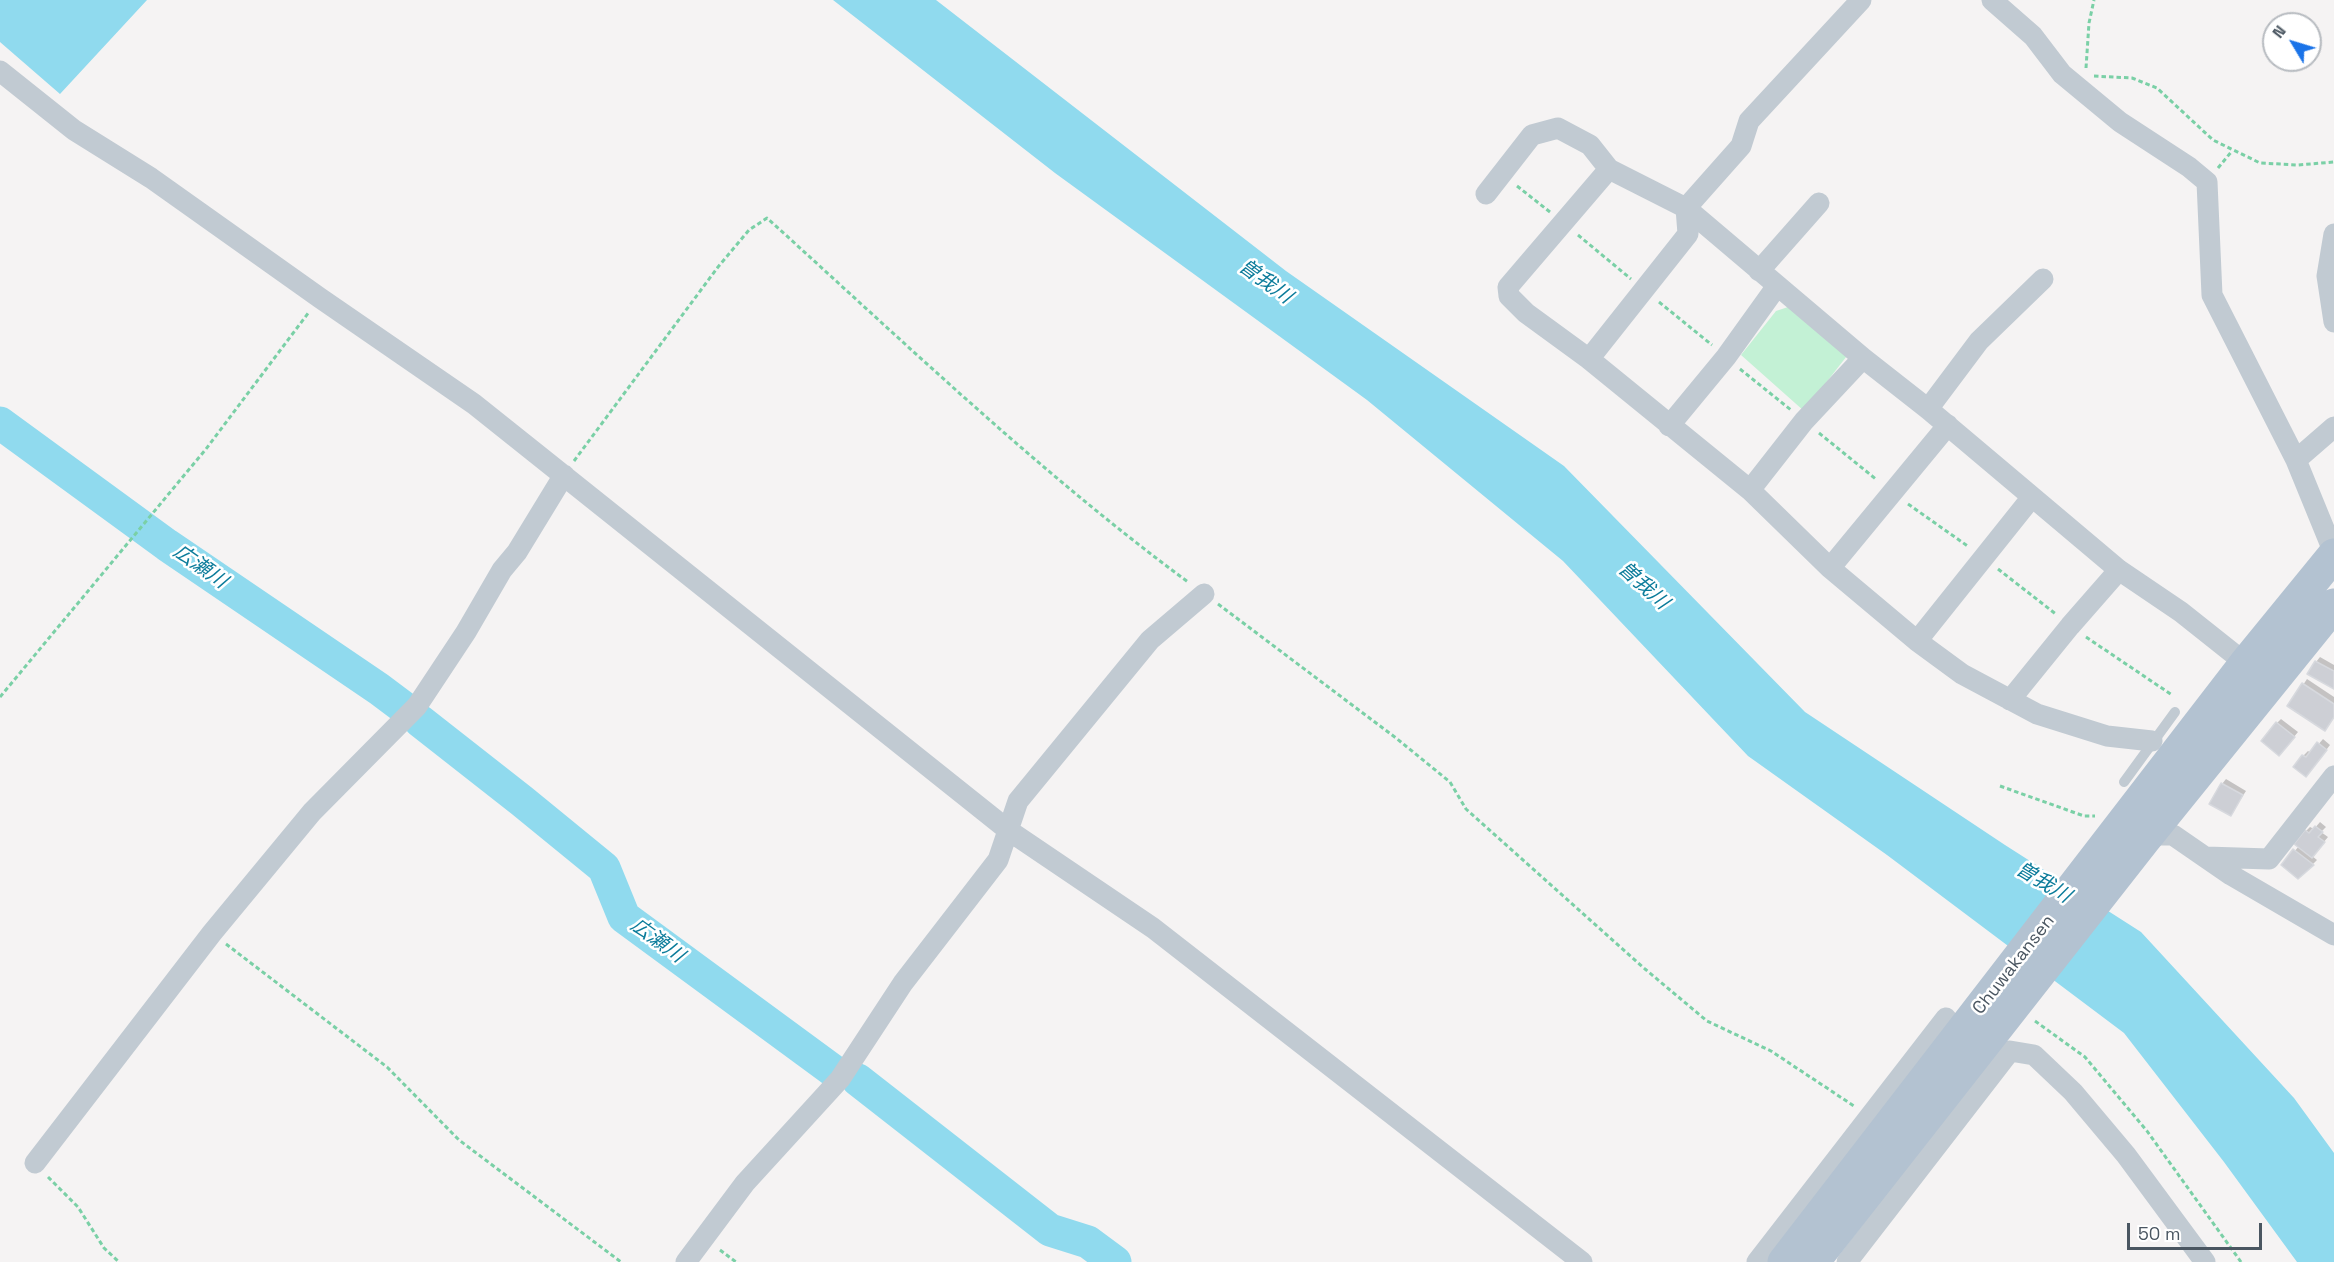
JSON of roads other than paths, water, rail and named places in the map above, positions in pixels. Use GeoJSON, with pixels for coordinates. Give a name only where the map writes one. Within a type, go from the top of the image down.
{"type":"FeatureCollection","features":[{"type":"Feature","properties":{"kind":"main road","name":"Chuwakansen"},"geometry":{"type":"LineString","coordinates":[[1813,1262],[2134,831],[2245,663],[2334,554]]}},
{"type":"Feature","properties":{"kind":"main road","name":"Chuwakansen"},"geometry":{"type":"LineString","coordinates":[[2134,831],[2271,684],[2334,605]]}},
{"type":"Feature","properties":{"kind":"main road","name":"Chuwakansen"},"geometry":{"type":"LineString","coordinates":[[1784,1262],[2011,995]]}},
{"type":"Feature","properties":{"kind":"street"},"geometry":{"type":"LineString","coordinates":[[1589,359],[1688,234],[1686,208],[1741,146],[1749,121],[1861,0]]}},
{"type":"Feature","properties":{"kind":"street"},"geometry":{"type":"LineString","coordinates":[[1992,0],[2033,36],[2070,81],[2120,122],[2189,167],[2207,182],[2212,295],[2296,460],[2334,554]]}},
{"type":"Feature","properties":{"kind":"street"},"geometry":{"type":"LineString","coordinates":[[0,71],[74,130],[152,178],[474,404],[1008,830],[1153,928],[1582,1262]]}},
{"type":"Feature","properties":{"kind":"street"},"geometry":{"type":"LineString","coordinates":[[1486,194],[1532,135],[1558,128],[1590,145],[1609,169],[1686,208],[2119,570],[2181,612],[2271,684]]}},
{"type":"Feature","properties":{"kind":"street"},"geometry":{"type":"LineString","coordinates":[[1609,169],[1508,287],[1509,296],[1526,313],[1589,359],[1750,490],[1830,568],[1917,641],[1962,674],[2037,714],[2107,736],[2152,741]]}},
{"type":"Feature","properties":{"kind":"street"},"geometry":{"type":"LineString","coordinates":[[1759,271],[1819,203]]}},
{"type":"Feature","properties":{"kind":"street"},"geometry":{"type":"LineString","coordinates":[[2334,234],[2327,276],[2334,322]]}},
{"type":"Feature","properties":{"kind":"street"},"geometry":{"type":"LineString","coordinates":[[1928,409],[1979,340],[2043,279]]}},
{"type":"Feature","properties":{"kind":"street"},"geometry":{"type":"LineString","coordinates":[[1669,426],[1725,357],[1777,286]]}},
{"type":"Feature","properties":{"kind":"street"},"geometry":{"type":"LineString","coordinates":[[1750,490],[1804,422],[1863,358]]}},
{"type":"Feature","properties":{"kind":"street"},"geometry":{"type":"LineString","coordinates":[[1830,568],[1948,425]]}},
{"type":"Feature","properties":{"kind":"street"},"geometry":{"type":"LineString","coordinates":[[2296,460],[2334,427]]}},
{"type":"Feature","properties":{"kind":"street"},"geometry":{"type":"LineString","coordinates":[[35,1163],[212,933],[312,812],[417,706],[564,475]]}},
{"type":"Feature","properties":{"kind":"street"},"geometry":{"type":"LineString","coordinates":[[1917,641],[2032,497]]}},
{"type":"Feature","properties":{"kind":"street"},"geometry":{"type":"LineString","coordinates":[[2010,700],[2119,570]]}},
{"type":"Feature","properties":{"kind":"street"},"geometry":{"type":"LineString","coordinates":[[686,1262],[745,1183],[840,1079],[903,983],[998,860],[1018,801],[1150,640],[1204,594]]}},
{"type":"Feature","properties":{"kind":"street"},"geometry":{"type":"LineString","coordinates":[[2205,857],[2269,859],[2334,776]]}},
{"type":"Feature","properties":{"kind":"street"},"geometry":{"type":"LineString","coordinates":[[2134,831],[2173,835],[2305,920],[2334,935]]}},
{"type":"Feature","properties":{"kind":"street"},"geometry":{"type":"LineString","coordinates":[[1757,1262],[1946,1018]]}},
{"type":"Feature","properties":{"kind":"street"},"geometry":{"type":"LineString","coordinates":[[1846,1262],[2010,1051],[2034,1054],[2073,1092],[2127,1155],[2205,1262]]}},
{"type":"Feature","properties":{"kind":"lane"},"geometry":{"type":"LineString","coordinates":[[2124,782],[2175,712]]}},
{"type":"Feature","properties":{"kind":"water"},"geometry":{"type":"Polygon","coordinates":[[[0,0],[147,0],[60,94],[0,42],[0,0]]]}},
{"type":"Feature","properties":{"kind":"water","name":"曽我川"},"geometry":{"type":"Polygon","coordinates":[[[833,0],[936,0],[1286,271],[1564,466],[1805,712],[2141,932],[2294,1098],[2334,1153],[2334,1262],[2297,1262],[2224,1162],[2124,1033],[1887,855],[1748,756],[1563,561],[1367,400],[1055,173],[833,0]]]}},
{"type":"Feature","properties":{"kind":"waterway","name":"広瀬川"},"geometry":{"type":"LineString","coordinates":[[0,423],[167,545],[403,707]]}},
{"type":"Feature","properties":{"kind":"waterway","name":"広瀬川"},"geometry":{"type":"LineString","coordinates":[[420,721],[604,868],[624,917],[835,1072]]}},
{"type":"Feature","properties":{"kind":"waterway","name":"広瀬川"},"geometry":{"type":"LineString","coordinates":[[858,1080],[1050,1230],[1088,1242],[1115,1262]]}}]}
